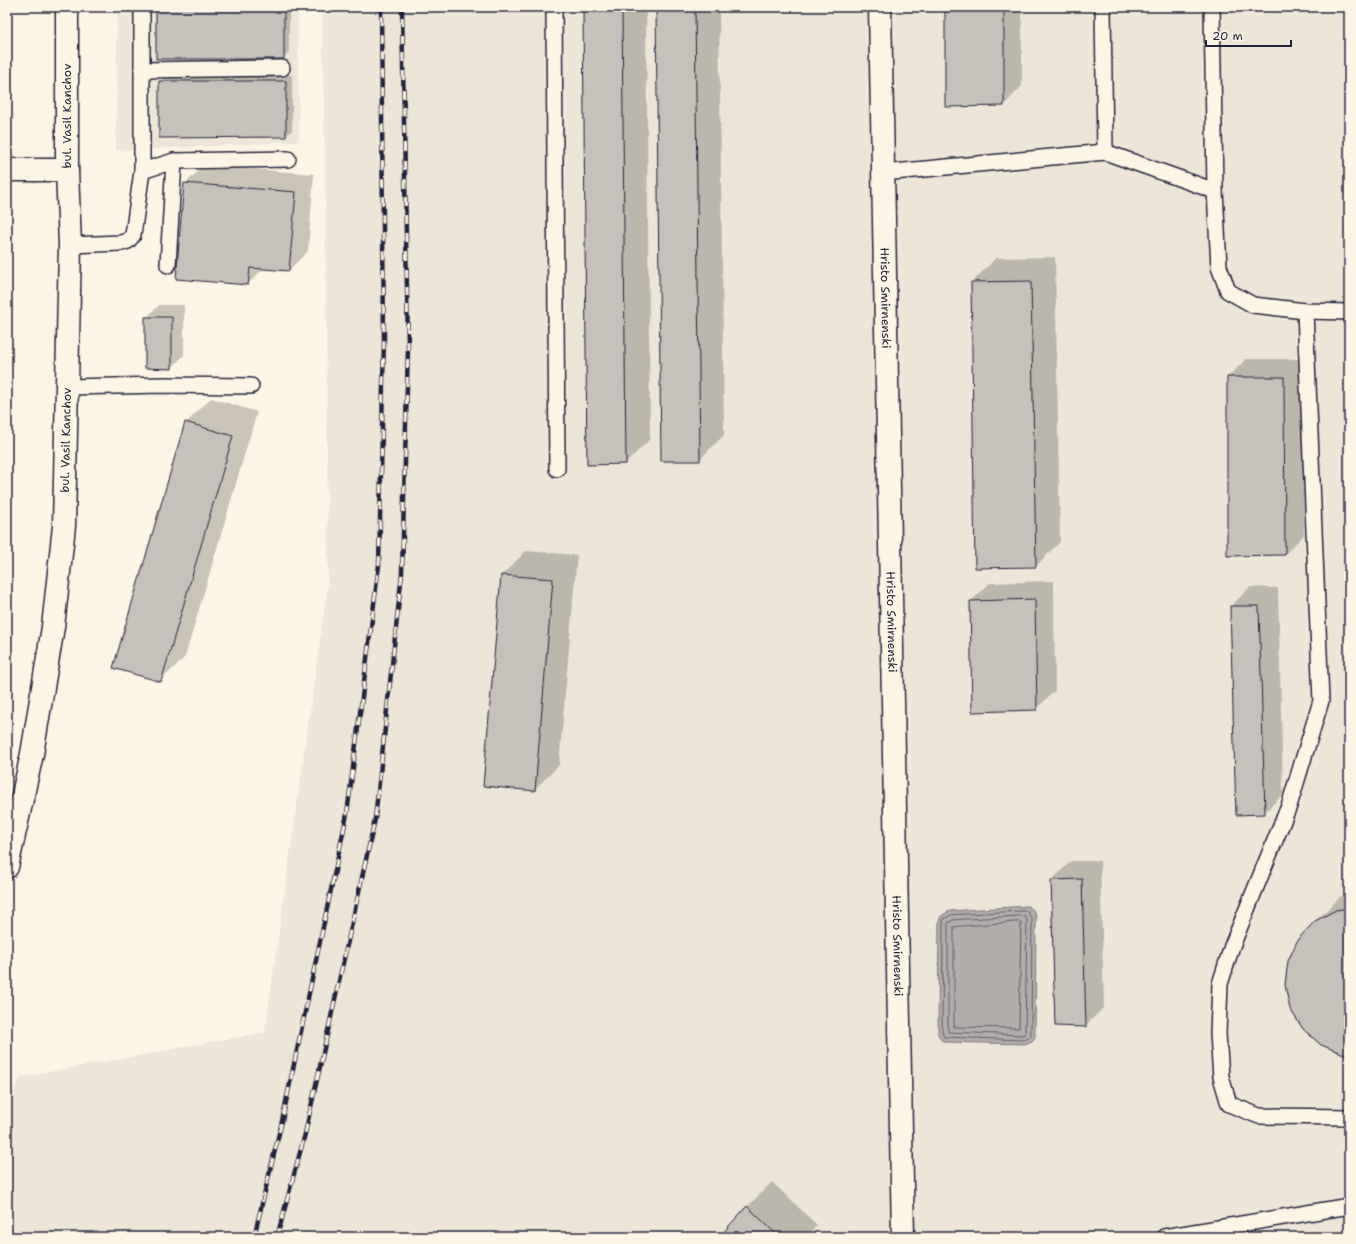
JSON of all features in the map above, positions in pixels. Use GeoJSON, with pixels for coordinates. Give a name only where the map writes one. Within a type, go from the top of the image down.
{"type":"FeatureCollection","features":[{"type":"Feature","properties":{"kind":"street","name":"bul. Vasil Kanchov"},"geometry":{"type":"LineString","coordinates":[[7,867],[32,754],[53,627],[64,526],[70,245],[67,170],[67,7]]}},
{"type":"Feature","properties":{"kind":"street","name":"Hristo Smirnenski"},"geometry":{"type":"LineString","coordinates":[[880,7],[902,1237]]}},
{"type":"Feature","properties":{"kind":"street"},"geometry":{"type":"LineString","coordinates":[[7,170],[67,170]]}},
{"type":"Feature","properties":{"kind":"lane"},"geometry":{"type":"LineString","coordinates":[[70,245],[121,243],[128,240],[133,235],[142,171],[142,7]]}},
{"type":"Feature","properties":{"kind":"lane"},"geometry":{"type":"LineString","coordinates":[[554,7],[557,469]]}},
{"type":"Feature","properties":{"kind":"lane"},"geometry":{"type":"LineString","coordinates":[[1103,7],[1105,152]]}},
{"type":"Feature","properties":{"kind":"lane"},"geometry":{"type":"LineString","coordinates":[[1212,7],[1215,191],[1219,267],[1228,291],[1253,305],[1305,311],[1349,312]]}},
{"type":"Feature","properties":{"kind":"lane"},"geometry":{"type":"LineString","coordinates":[[142,70],[282,68]]}},
{"type":"Feature","properties":{"kind":"lane"},"geometry":{"type":"LineString","coordinates":[[883,172],[1105,152],[1215,191]]}},
{"type":"Feature","properties":{"kind":"lane"},"geometry":{"type":"LineString","coordinates":[[142,171],[174,161],[288,159]]}},
{"type":"Feature","properties":{"kind":"lane"},"geometry":{"type":"LineString","coordinates":[[168,265],[174,161]]}},
{"type":"Feature","properties":{"kind":"lane"},"geometry":{"type":"LineString","coordinates":[[1305,311],[1322,701],[1289,806],[1232,946],[1220,984],[1218,1034],[1221,1077],[1229,1104],[1260,1116],[1349,1117]]}},
{"type":"Feature","properties":{"kind":"lane"},"geometry":{"type":"LineString","coordinates":[[66,387],[165,385],[251,386]]}},
{"type":"Feature","properties":{"kind":"lane"},"geometry":{"type":"LineString","coordinates":[[1164,1237],[1349,1206]]}},
{"type":"Feature","properties":{"kind":"shaded area"},"geometry":{"type":"Polygon","coordinates":[[[117,7],[298,7],[299,141],[116,151],[117,7]]]}},
{"type":"Feature","properties":{"kind":"shaded area"},"geometry":{"type":"Polygon","coordinates":[[[322,7],[1349,7],[1349,1237],[7,1237],[7,1104],[21,1077],[265,1032],[328,583],[325,170],[322,7]]]}},
{"type":"Feature","properties":{"kind":"water"},"geometry":{"type":"Polygon","coordinates":[[[1028,906],[1033,910],[1036,917],[1035,1037],[1032,1041],[1025,1044],[945,1042],[941,1040],[938,1034],[939,921],[941,916],[950,911],[1028,906]]]}},
{"type":"Feature","properties":{"kind":"building"},"geometry":{"type":"Polygon","coordinates":[[[156,7],[284,7],[284,59],[156,59],[156,7]]]}},
{"type":"Feature","properties":{"kind":"building"},"geometry":{"type":"Polygon","coordinates":[[[583,7],[622,7],[626,464],[587,465],[583,7]]]}},
{"type":"Feature","properties":{"kind":"building"},"geometry":{"type":"Polygon","coordinates":[[[656,7],[695,7],[700,461],[661,461],[656,7]]]}},
{"type":"Feature","properties":{"kind":"building"},"geometry":{"type":"Polygon","coordinates":[[[945,7],[1004,7],[1004,106],[945,107],[945,7]]]}},
{"type":"Feature","properties":{"kind":"building"},"geometry":{"type":"Polygon","coordinates":[[[159,81],[286,81],[286,137],[159,138],[159,81]]]}},
{"type":"Feature","properties":{"kind":"building"},"geometry":{"type":"Polygon","coordinates":[[[184,183],[296,192],[289,271],[250,268],[248,285],[176,279],[184,183]]]}},
{"type":"Feature","properties":{"kind":"building"},"geometry":{"type":"Polygon","coordinates":[[[1031,281],[1036,567],[975,568],[971,282],[1031,281]]]}},
{"type":"Feature","properties":{"kind":"building"},"geometry":{"type":"Polygon","coordinates":[[[145,317],[172,317],[172,369],[145,368],[145,317]]]}},
{"type":"Feature","properties":{"kind":"building"},"geometry":{"type":"Polygon","coordinates":[[[1227,377],[1284,377],[1285,555],[1227,556],[1227,377]]]}},
{"type":"Feature","properties":{"kind":"building"},"geometry":{"type":"Polygon","coordinates":[[[185,422],[233,436],[161,682],[113,668],[185,422]]]}},
{"type":"Feature","properties":{"kind":"building"},"geometry":{"type":"Polygon","coordinates":[[[501,575],[553,579],[535,791],[483,786],[501,575]]]}},
{"type":"Feature","properties":{"kind":"building"},"geometry":{"type":"Polygon","coordinates":[[[1035,599],[1037,710],[972,712],[970,601],[1035,599]]]}},
{"type":"Feature","properties":{"kind":"building"},"geometry":{"type":"Polygon","coordinates":[[[1230,606],[1259,606],[1265,814],[1236,815],[1230,606]]]}},
{"type":"Feature","properties":{"kind":"building"},"geometry":{"type":"Polygon","coordinates":[[[1082,879],[1086,1027],[1055,1026],[1051,880],[1082,879]]]}},
{"type":"Feature","properties":{"kind":"building"},"geometry":{"type":"Polygon","coordinates":[[[1349,908],[1349,1054],[1344,1054],[1321,1045],[1303,1029],[1290,1009],[1285,985],[1288,961],[1298,939],[1315,921],[1336,910],[1349,908]]]}},
{"type":"Feature","properties":{"kind":"building"},"geometry":{"type":"Polygon","coordinates":[[[747,1206],[779,1237],[719,1237],[747,1206]]]}},
{"type":"Feature","properties":{"kind":"railway"},"geometry":{"type":"LineString","coordinates":[[254,1237],[282,1121],[347,814],[379,565],[384,338],[381,7]]}},
{"type":"Feature","properties":{"kind":"railway"},"geometry":{"type":"LineString","coordinates":[[277,1237],[305,1134],[375,819],[402,573],[408,348],[402,7]]}}]}
